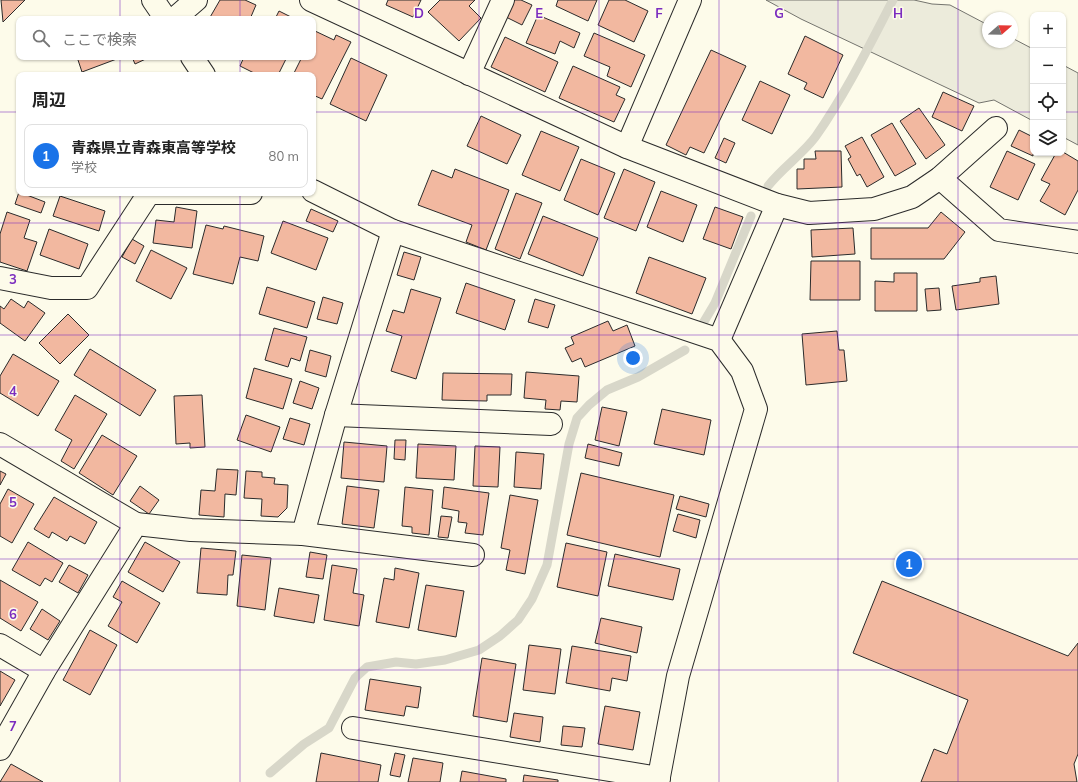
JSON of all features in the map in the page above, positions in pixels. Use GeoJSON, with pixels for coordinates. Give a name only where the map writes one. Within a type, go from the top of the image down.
{"type":"FeatureCollection","features":[{"type":"Feature","properties":{"kind":"street"},"geometry":{"type":"LineString","coordinates":[[153,0],[164,16]]}},
{"type":"Feature","properties":{"kind":"street"},"geometry":{"type":"LineString","coordinates":[[177,16],[196,0]]}},
{"type":"Feature","properties":{"kind":"street"},"geometry":{"type":"LineString","coordinates":[[311,0],[627,147],[776,205],[809,214],[874,209],[912,197],[940,178],[996,128]]}},
{"type":"Feature","properties":{"kind":"street"},"geometry":{"type":"LineString","coordinates":[[469,74],[503,0]]}},
{"type":"Feature","properties":{"kind":"street"},"geometry":{"type":"LineString","coordinates":[[627,147],[690,0]]}},
{"type":"Feature","properties":{"kind":"street"},"geometry":{"type":"LineString","coordinates":[[194,60],[202,72]]}},
{"type":"Feature","properties":{"kind":"street"},"geometry":{"type":"LineString","coordinates":[[940,178],[999,230],[1078,242]]}},
{"type":"Feature","properties":{"kind":"street"},"geometry":{"type":"LineString","coordinates":[[316,192],[393,231],[719,340],[742,371],[756,409],[678,676],[658,780],[353,728]]}},
{"type":"Feature","properties":{"kind":"street"},"geometry":{"type":"LineString","coordinates":[[0,278],[51,288],[87,288],[147,196]]}},
{"type":"Feature","properties":{"kind":"street"},"geometry":{"type":"LineString","coordinates":[[719,340],[776,205]]}},
{"type":"Feature","properties":{"kind":"street"},"geometry":{"type":"LineString","coordinates":[[303,534],[336,415],[393,231]]}},
{"type":"Feature","properties":{"kind":"street"},"geometry":{"type":"LineString","coordinates":[[336,415],[551,424]]}},
{"type":"Feature","properties":{"kind":"street"},"geometry":{"type":"LineString","coordinates":[[0,444],[136,524],[192,530],[303,534],[473,555]]}},
{"type":"Feature","properties":{"kind":"street"},"geometry":{"type":"LineString","coordinates":[[0,750],[44,671],[136,524]]}},
{"type":"Feature","properties":{"kind":"street"},"geometry":{"type":"LineString","coordinates":[[0,645],[44,671]]}},
{"type":"Feature","properties":{"kind":"shaded area"},"geometry":{"type":"Polygon","coordinates":[[[766,0],[914,0],[932,4],[950,5],[982,22],[982,48],[1018,48],[1018,41],[1030,47],[1030,119],[994,100],[979,103],[801,19],[766,0]]]}},
{"type":"Feature","properties":{"kind":"shaded area"},"geometry":{"type":"Polygon","coordinates":[[[1066,67],[1078,73],[1078,145],[1066,139],[1066,67]]]}},
{"type":"Feature","properties":{"kind":"building"},"geometry":{"type":"Polygon","coordinates":[[[1,0],[25,0],[3,22],[1,0]]]}},
{"type":"Feature","properties":{"kind":"building"},"geometry":{"type":"Polygon","coordinates":[[[220,0],[245,0],[256,5],[251,16],[211,16],[220,0]]]}},
{"type":"Feature","properties":{"kind":"building"},"geometry":{"type":"Polygon","coordinates":[[[388,0],[421,0],[413,17],[386,5],[388,0]]]}},
{"type":"Feature","properties":{"kind":"building"},"geometry":{"type":"Polygon","coordinates":[[[440,0],[475,0],[469,6],[481,18],[459,41],[428,12],[440,0]]]}},
{"type":"Feature","properties":{"kind":"building"},"geometry":{"type":"Polygon","coordinates":[[[513,0],[521,0],[532,5],[522,25],[506,17],[513,0]]]}},
{"type":"Feature","properties":{"kind":"building"},"geometry":{"type":"Polygon","coordinates":[[[558,0],[597,0],[588,21],[556,6],[558,0]]]}},
{"type":"Feature","properties":{"kind":"building"},"geometry":{"type":"Polygon","coordinates":[[[609,0],[625,0],[648,11],[634,42],[598,25],[609,0]]]}},
{"type":"Feature","properties":{"kind":"building"},"geometry":{"type":"Polygon","coordinates":[[[279,11],[289,16],[276,16],[279,11]]]}},
{"type":"Feature","properties":{"kind":"building"},"geometry":{"type":"Polygon","coordinates":[[[538,15],[580,33],[574,48],[560,41],[555,54],[526,43],[538,15]]]}},
{"type":"Feature","properties":{"kind":"building"},"geometry":{"type":"Polygon","coordinates":[[[316,31],[334,40],[336,35],[351,42],[322,99],[316,96],[316,72],[294,72],[300,60],[316,60],[316,31]]]}},
{"type":"Feature","properties":{"kind":"building"},"geometry":{"type":"Polygon","coordinates":[[[594,33],[645,55],[631,87],[607,76],[610,67],[584,56],[594,33]]]}},
{"type":"Feature","properties":{"kind":"building"},"geometry":{"type":"Polygon","coordinates":[[[805,36],[843,55],[823,98],[804,89],[807,83],[788,74],[805,36]]]}},
{"type":"Feature","properties":{"kind":"building"},"geometry":{"type":"Polygon","coordinates":[[[505,37],[558,62],[545,92],[491,67],[505,37]]]}},
{"type":"Feature","properties":{"kind":"building"},"geometry":{"type":"Polygon","coordinates":[[[711,50],[746,66],[704,153],[690,147],[686,155],[666,145],[711,50]]]}},
{"type":"Feature","properties":{"kind":"building"},"geometry":{"type":"Polygon","coordinates":[[[351,58],[387,75],[366,121],[330,104],[351,58]]]}},
{"type":"Feature","properties":{"kind":"building"},"geometry":{"type":"Polygon","coordinates":[[[78,60],[114,60],[82,72],[78,60]]]}},
{"type":"Feature","properties":{"kind":"building"},"geometry":{"type":"Polygon","coordinates":[[[133,60],[144,60],[135,64],[133,60]]]}},
{"type":"Feature","properties":{"kind":"building"},"geometry":{"type":"Polygon","coordinates":[[[243,60],[286,60],[280,72],[252,72],[240,66],[243,60]]]}},
{"type":"Feature","properties":{"kind":"building"},"geometry":{"type":"Polygon","coordinates":[[[573,66],[620,87],[616,95],[625,99],[614,122],[559,98],[573,66]]]}},
{"type":"Feature","properties":{"kind":"building"},"geometry":{"type":"Polygon","coordinates":[[[760,81],[790,95],[772,134],[742,120],[760,81]]]}},
{"type":"Feature","properties":{"kind":"building"},"geometry":{"type":"Polygon","coordinates":[[[943,92],[974,106],[962,131],[932,117],[943,92]]]}},
{"type":"Feature","properties":{"kind":"building"},"geometry":{"type":"Polygon","coordinates":[[[919,108],[945,145],[926,159],[900,121],[919,108]]]}},
{"type":"Feature","properties":{"kind":"building"},"geometry":{"type":"Polygon","coordinates":[[[481,116],[521,135],[507,164],[467,146],[481,116]]]}},
{"type":"Feature","properties":{"kind":"building"},"geometry":{"type":"Polygon","coordinates":[[[892,123],[916,164],[895,176],[871,135],[892,123]]]}},
{"type":"Feature","properties":{"kind":"building"},"geometry":{"type":"Polygon","coordinates":[[[1019,130],[1030,136],[1030,155],[1011,146],[1019,130]]]}},
{"type":"Feature","properties":{"kind":"building"},"geometry":{"type":"Polygon","coordinates":[[[541,131],[579,147],[560,191],[522,175],[541,131]]]}},
{"type":"Feature","properties":{"kind":"building"},"geometry":{"type":"Polygon","coordinates":[[[862,137],[884,177],[867,187],[860,174],[857,176],[848,159],[851,157],[845,146],[862,137]]]}},
{"type":"Feature","properties":{"kind":"building"},"geometry":{"type":"Polygon","coordinates":[[[724,138],[735,143],[726,163],[715,158],[724,138]]]}},
{"type":"Feature","properties":{"kind":"building"},"geometry":{"type":"Polygon","coordinates":[[[815,151],[841,151],[842,187],[797,189],[797,169],[804,169],[804,159],[816,159],[815,151]]]}},
{"type":"Feature","properties":{"kind":"building"},"geometry":{"type":"Polygon","coordinates":[[[1007,151],[1035,164],[1018,200],[990,187],[1007,151]]]}},
{"type":"Feature","properties":{"kind":"building"},"geometry":{"type":"Polygon","coordinates":[[[1066,154],[1078,161],[1078,190],[1065,215],[1040,201],[1050,184],[1041,180],[1054,156],[1066,156],[1066,154]]]}},
{"type":"Feature","properties":{"kind":"building"},"geometry":{"type":"Polygon","coordinates":[[[581,159],[615,173],[598,215],[564,200],[581,159]]]}},
{"type":"Feature","properties":{"kind":"building"},"geometry":{"type":"Polygon","coordinates":[[[455,169],[509,190],[486,250],[466,242],[472,225],[418,205],[432,170],[452,178],[455,169]]]}},
{"type":"Feature","properties":{"kind":"building"},"geometry":{"type":"Polygon","coordinates":[[[624,169],[655,182],[636,231],[604,218],[624,169]]]}},
{"type":"Feature","properties":{"kind":"building"},"geometry":{"type":"Polygon","coordinates":[[[661,191],[697,205],[683,242],[647,227],[661,191]]]}},
{"type":"Feature","properties":{"kind":"building"},"geometry":{"type":"Polygon","coordinates":[[[516,193],[542,203],[520,259],[495,249],[516,193]]]}},
{"type":"Feature","properties":{"kind":"building"},"geometry":{"type":"Polygon","coordinates":[[[18,196],[29,196],[45,202],[41,213],[15,204],[18,196]]]}},
{"type":"Feature","properties":{"kind":"building"},"geometry":{"type":"Polygon","coordinates":[[[60,196],[105,211],[99,231],[53,216],[60,196]]]}},
{"type":"Feature","properties":{"kind":"building"},"geometry":{"type":"Polygon","coordinates":[[[176,207],[197,211],[192,248],[153,243],[156,220],[174,222],[176,207]]]}},
{"type":"Feature","properties":{"kind":"building"},"geometry":{"type":"Polygon","coordinates":[[[715,207],[743,217],[731,249],[703,239],[715,207]]]}},
{"type":"Feature","properties":{"kind":"building"},"geometry":{"type":"Polygon","coordinates":[[[311,209],[338,221],[333,232],[306,221],[311,209]]]}},
{"type":"Feature","properties":{"kind":"building"},"geometry":{"type":"Polygon","coordinates":[[[7,212],[30,220],[24,238],[37,242],[27,271],[0,262],[0,234],[7,212]]]}},
{"type":"Feature","properties":{"kind":"building"},"geometry":{"type":"Polygon","coordinates":[[[941,212],[965,232],[944,259],[871,259],[871,228],[928,228],[941,212]]]}},
{"type":"Feature","properties":{"kind":"building"},"geometry":{"type":"Polygon","coordinates":[[[543,216],[598,238],[583,276],[528,254],[543,216]]]}},
{"type":"Feature","properties":{"kind":"building"},"geometry":{"type":"Polygon","coordinates":[[[283,221],[328,238],[316,270],[271,253],[283,221]]]}},
{"type":"Feature","properties":{"kind":"building"},"geometry":{"type":"Polygon","coordinates":[[[206,225],[223,229],[224,226],[264,236],[258,261],[240,257],[233,284],[193,274],[206,225]]]}},
{"type":"Feature","properties":{"kind":"building"},"geometry":{"type":"Polygon","coordinates":[[[853,228],[855,254],[812,257],[811,230],[853,228]]]}},
{"type":"Feature","properties":{"kind":"building"},"geometry":{"type":"Polygon","coordinates":[[[49,229],[88,244],[79,269],[40,255],[49,229]]]}},
{"type":"Feature","properties":{"kind":"building"},"geometry":{"type":"Polygon","coordinates":[[[132,239],[144,246],[135,264],[122,257],[132,239]]]}},
{"type":"Feature","properties":{"kind":"building"},"geometry":{"type":"Polygon","coordinates":[[[151,250],[187,268],[171,299],[136,281],[151,250]]]}},
{"type":"Feature","properties":{"kind":"building"},"geometry":{"type":"Polygon","coordinates":[[[404,252],[421,257],[414,280],[397,275],[404,252]]]}},
{"type":"Feature","properties":{"kind":"building"},"geometry":{"type":"Polygon","coordinates":[[[649,257],[706,278],[692,314],[636,293],[649,257]]]}},
{"type":"Feature","properties":{"kind":"building"},"geometry":{"type":"Polygon","coordinates":[[[811,261],[860,261],[860,300],[810,300],[811,261]]]}},
{"type":"Feature","properties":{"kind":"building"},"geometry":{"type":"Polygon","coordinates":[[[894,273],[917,273],[917,311],[875,311],[875,281],[894,282],[894,273]]]}},
{"type":"Feature","properties":{"kind":"building"},"geometry":{"type":"Polygon","coordinates":[[[996,276],[999,304],[956,310],[952,286],[980,282],[980,278],[996,276]]]}},
{"type":"Feature","properties":{"kind":"building"},"geometry":{"type":"Polygon","coordinates":[[[466,283],[515,300],[505,330],[456,313],[466,283]]]}},
{"type":"Feature","properties":{"kind":"building"},"geometry":{"type":"Polygon","coordinates":[[[267,287],[315,302],[307,328],[259,314],[267,287]]]}},
{"type":"Feature","properties":{"kind":"building"},"geometry":{"type":"Polygon","coordinates":[[[939,288],[941,310],[927,311],[925,289],[939,288]]]}},
{"type":"Feature","properties":{"kind":"building"},"geometry":{"type":"Polygon","coordinates":[[[411,289],[441,298],[416,379],[391,371],[402,336],[386,331],[393,310],[404,313],[411,289]]]}},
{"type":"Feature","properties":{"kind":"building"},"geometry":{"type":"Polygon","coordinates":[[[323,297],[343,303],[337,324],[317,319],[323,297]]]}},
{"type":"Feature","properties":{"kind":"building"},"geometry":{"type":"Polygon","coordinates":[[[11,299],[24,308],[28,301],[45,313],[25,341],[0,323],[0,306],[4,309],[11,299]]]}},
{"type":"Feature","properties":{"kind":"building"},"geometry":{"type":"Polygon","coordinates":[[[535,299],[555,305],[548,328],[528,322],[535,299]]]}},
{"type":"Feature","properties":{"kind":"building"},"geometry":{"type":"Polygon","coordinates":[[[68,314],[89,335],[60,364],[39,343],[68,314]]]}},
{"type":"Feature","properties":{"kind":"building"},"geometry":{"type":"Polygon","coordinates":[[[608,321],[613,331],[627,325],[635,346],[585,367],[581,358],[572,362],[565,348],[574,344],[571,337],[608,321]]]}},
{"type":"Feature","properties":{"kind":"building"},"geometry":{"type":"Polygon","coordinates":[[[274,328],[307,337],[300,361],[291,358],[288,367],[265,360],[274,328]]]}},
{"type":"Feature","properties":{"kind":"building"},"geometry":{"type":"Polygon","coordinates":[[[837,331],[839,350],[844,350],[847,381],[806,385],[802,334],[837,331]]]}},
{"type":"Feature","properties":{"kind":"building"},"geometry":{"type":"Polygon","coordinates":[[[90,349],[156,390],[140,416],[74,375],[90,349]]]}},
{"type":"Feature","properties":{"kind":"building"},"geometry":{"type":"Polygon","coordinates":[[[310,350],[331,356],[326,377],[305,371],[310,350]]]}},
{"type":"Feature","properties":{"kind":"building"},"geometry":{"type":"Polygon","coordinates":[[[13,354],[59,381],[38,416],[0,393],[0,376],[13,354]]]}},
{"type":"Feature","properties":{"kind":"building"},"geometry":{"type":"Polygon","coordinates":[[[254,368],[292,379],[283,409],[246,398],[254,368]]]}},
{"type":"Feature","properties":{"kind":"building"},"geometry":{"type":"Polygon","coordinates":[[[526,372],[579,376],[577,402],[561,401],[560,410],[545,409],[546,400],[524,398],[526,372]]]}},
{"type":"Feature","properties":{"kind":"building"},"geometry":{"type":"Polygon","coordinates":[[[443,373],[512,374],[511,395],[487,395],[487,401],[442,400],[443,373]]]}},
{"type":"Feature","properties":{"kind":"building"},"geometry":{"type":"Polygon","coordinates":[[[300,381],[319,388],[312,409],[293,403],[300,381]]]}},
{"type":"Feature","properties":{"kind":"building"},"geometry":{"type":"Polygon","coordinates":[[[75,395],[107,414],[74,469],[61,461],[72,440],[55,430],[75,395]]]}},
{"type":"Feature","properties":{"kind":"building"},"geometry":{"type":"Polygon","coordinates":[[[202,395],[205,447],[190,448],[190,443],[176,444],[174,396],[202,395]]]}},
{"type":"Feature","properties":{"kind":"building"},"geometry":{"type":"Polygon","coordinates":[[[602,407],[627,412],[619,446],[595,440],[602,407]]]}},
{"type":"Feature","properties":{"kind":"building"},"geometry":{"type":"Polygon","coordinates":[[[662,409],[711,420],[704,455],[654,444],[662,409]]]}},
{"type":"Feature","properties":{"kind":"building"},"geometry":{"type":"Polygon","coordinates":[[[246,415],[280,427],[271,452],[237,440],[246,415]]]}},
{"type":"Feature","properties":{"kind":"building"},"geometry":{"type":"Polygon","coordinates":[[[290,418],[310,424],[304,445],[283,439],[290,418]]]}},
{"type":"Feature","properties":{"kind":"building"},"geometry":{"type":"Polygon","coordinates":[[[102,435],[137,456],[113,495],[79,473],[102,435]]]}},
{"type":"Feature","properties":{"kind":"building"},"geometry":{"type":"Polygon","coordinates":[[[395,440],[406,440],[405,460],[394,459],[395,440]]]}},
{"type":"Feature","properties":{"kind":"building"},"geometry":{"type":"Polygon","coordinates":[[[344,442],[387,446],[384,482],[341,478],[344,442]]]}},
{"type":"Feature","properties":{"kind":"building"},"geometry":{"type":"Polygon","coordinates":[[[418,444],[456,446],[454,480],[416,478],[418,444]]]}},
{"type":"Feature","properties":{"kind":"building"},"geometry":{"type":"Polygon","coordinates":[[[588,444],[622,453],[619,466],[585,458],[588,444]]]}},
{"type":"Feature","properties":{"kind":"building"},"geometry":{"type":"Polygon","coordinates":[[[475,446],[500,447],[498,487],[473,486],[475,446]]]}},
{"type":"Feature","properties":{"kind":"building"},"geometry":{"type":"Polygon","coordinates":[[[516,452],[544,454],[541,489],[514,487],[516,452]]]}},
{"type":"Feature","properties":{"kind":"building"},"geometry":{"type":"Polygon","coordinates":[[[217,469],[238,470],[236,495],[225,494],[224,517],[199,515],[201,490],[215,491],[217,469]]]}},
{"type":"Feature","properties":{"kind":"building"},"geometry":{"type":"Polygon","coordinates":[[[0,471],[6,474],[0,485],[0,471]]]}},
{"type":"Feature","properties":{"kind":"building"},"geometry":{"type":"Polygon","coordinates":[[[246,471],[262,472],[262,477],[275,478],[274,484],[288,485],[287,508],[278,517],[261,516],[262,499],[244,498],[246,471]]]}},
{"type":"Feature","properties":{"kind":"building"},"geometry":{"type":"Polygon","coordinates":[[[581,473],[674,495],[660,557],[567,535],[581,473]]]}},
{"type":"Feature","properties":{"kind":"building"},"geometry":{"type":"Polygon","coordinates":[[[140,486],[159,500],[149,514],[130,501],[140,486]]]}},
{"type":"Feature","properties":{"kind":"building"},"geometry":{"type":"Polygon","coordinates":[[[347,486],[379,490],[374,528],[342,524],[347,486]]]}},
{"type":"Feature","properties":{"kind":"building"},"geometry":{"type":"Polygon","coordinates":[[[405,487],[433,490],[429,535],[412,533],[412,527],[402,526],[405,487]]]}},
{"type":"Feature","properties":{"kind":"building"},"geometry":{"type":"Polygon","coordinates":[[[444,487],[489,493],[483,535],[465,533],[467,523],[458,522],[459,511],[442,508],[444,487]]]}},
{"type":"Feature","properties":{"kind":"building"},"geometry":{"type":"Polygon","coordinates":[[[8,489],[34,504],[12,543],[0,536],[0,504],[8,489]]]}},
{"type":"Feature","properties":{"kind":"building"},"geometry":{"type":"Polygon","coordinates":[[[510,495],[538,500],[525,574],[506,570],[510,550],[501,548],[510,495]]]}},
{"type":"Feature","properties":{"kind":"building"},"geometry":{"type":"Polygon","coordinates":[[[680,496],[709,504],[706,517],[676,509],[680,496]]]}},
{"type":"Feature","properties":{"kind":"building"},"geometry":{"type":"Polygon","coordinates":[[[54,497],[97,522],[85,544],[70,536],[67,541],[52,532],[49,538],[34,529],[54,497]]]}},
{"type":"Feature","properties":{"kind":"building"},"geometry":{"type":"Polygon","coordinates":[[[678,514],[700,520],[696,538],[673,531],[678,514]]]}},
{"type":"Feature","properties":{"kind":"building"},"geometry":{"type":"Polygon","coordinates":[[[441,516],[452,517],[448,538],[438,537],[441,516]]]}},
{"type":"Feature","properties":{"kind":"building"},"geometry":{"type":"Polygon","coordinates":[[[28,542],[63,563],[52,582],[45,578],[40,586],[12,570],[28,542]]]}},
{"type":"Feature","properties":{"kind":"building"},"geometry":{"type":"Polygon","coordinates":[[[145,542],[180,562],[163,592],[128,572],[145,542]]]}},
{"type":"Feature","properties":{"kind":"building"},"geometry":{"type":"Polygon","coordinates":[[[566,543],[607,552],[598,596],[557,587],[566,543]]]}},
{"type":"Feature","properties":{"kind":"building"},"geometry":{"type":"Polygon","coordinates":[[[201,548],[236,551],[233,575],[228,575],[227,595],[197,593],[201,548]]]}},
{"type":"Feature","properties":{"kind":"building"},"geometry":{"type":"Polygon","coordinates":[[[310,552],[327,555],[323,579],[306,577],[310,552]]]}},
{"type":"Feature","properties":{"kind":"building"},"geometry":{"type":"Polygon","coordinates":[[[615,554],[680,569],[673,600],[608,586],[615,554]]]}},
{"type":"Feature","properties":{"kind":"building"},"geometry":{"type":"Polygon","coordinates":[[[242,555],[271,558],[265,610],[237,606],[242,555]]]}},
{"type":"Feature","properties":{"kind":"building"},"geometry":{"type":"Polygon","coordinates":[[[69,565],[88,575],[78,593],[59,582],[69,565]]]}},
{"type":"Feature","properties":{"kind":"building"},"geometry":{"type":"Polygon","coordinates":[[[332,565],[357,569],[353,593],[364,595],[359,626],[324,620],[332,565]]]}},
{"type":"Feature","properties":{"kind":"building"},"geometry":{"type":"Polygon","coordinates":[[[395,568],[419,573],[409,628],[376,622],[384,578],[394,580],[395,568]]]}},
{"type":"Feature","properties":{"kind":"building"},"geometry":{"type":"Polygon","coordinates":[[[0,580],[38,602],[21,631],[0,618],[0,580]]]}},
{"type":"Feature","properties":{"kind":"building"},"geometry":{"type":"Polygon","coordinates":[[[122,581],[160,603],[137,643],[108,626],[122,602],[113,597],[122,581]]]}},
{"type":"Feature","properties":{"kind":"building"},"geometry":{"type":"Polygon","coordinates":[[[882,581],[1068,656],[1078,643],[1078,754],[1074,764],[1077,782],[921,782],[934,749],[947,754],[968,700],[853,653],[882,581]]]}},
{"type":"Feature","properties":{"kind":"building"},"geometry":{"type":"Polygon","coordinates":[[[426,585],[464,591],[456,637],[418,630],[426,585]]]}},
{"type":"Feature","properties":{"kind":"building"},"geometry":{"type":"Polygon","coordinates":[[[279,588],[319,595],[314,623],[274,616],[279,588]]]}},
{"type":"Feature","properties":{"kind":"building"},"geometry":{"type":"Polygon","coordinates":[[[42,609],[60,621],[48,640],[30,629],[42,609]]]}},
{"type":"Feature","properties":{"kind":"building"},"geometry":{"type":"Polygon","coordinates":[[[601,618],[642,627],[637,653],[595,643],[601,618]]]}},
{"type":"Feature","properties":{"kind":"building"},"geometry":{"type":"Polygon","coordinates":[[[90,630],[117,645],[90,695],[63,680],[90,630]]]}},
{"type":"Feature","properties":{"kind":"building"},"geometry":{"type":"Polygon","coordinates":[[[529,645],[561,649],[555,694],[523,690],[529,645]]]}},
{"type":"Feature","properties":{"kind":"building"},"geometry":{"type":"Polygon","coordinates":[[[572,646],[631,656],[627,681],[612,678],[610,691],[566,683],[572,646]]]}},
{"type":"Feature","properties":{"kind":"building"},"geometry":{"type":"Polygon","coordinates":[[[482,658],[516,664],[507,722],[473,716],[482,658]]]}},
{"type":"Feature","properties":{"kind":"building"},"geometry":{"type":"Polygon","coordinates":[[[0,671],[15,680],[0,706],[0,671]]]}},
{"type":"Feature","properties":{"kind":"building"},"geometry":{"type":"Polygon","coordinates":[[[370,679],[421,687],[418,708],[406,706],[404,716],[365,710],[370,679]]]}},
{"type":"Feature","properties":{"kind":"building"},"geometry":{"type":"Polygon","coordinates":[[[605,706],[640,712],[633,750],[598,744],[605,706]]]}},
{"type":"Feature","properties":{"kind":"building"},"geometry":{"type":"Polygon","coordinates":[[[514,713],[543,717],[540,742],[510,737],[514,713]]]}},
{"type":"Feature","properties":{"kind":"building"},"geometry":{"type":"Polygon","coordinates":[[[563,726],[585,728],[582,747],[561,745],[563,726]]]}},
{"type":"Feature","properties":{"kind":"building"},"geometry":{"type":"Polygon","coordinates":[[[321,753],[381,765],[378,782],[316,782],[321,753]]]}},
{"type":"Feature","properties":{"kind":"building"},"geometry":{"type":"Polygon","coordinates":[[[395,753],[405,755],[400,777],[390,775],[395,753]]]}},
{"type":"Feature","properties":{"kind":"building"},"geometry":{"type":"Polygon","coordinates":[[[413,758],[443,763],[440,782],[408,782],[413,758]]]}},
{"type":"Feature","properties":{"kind":"building"},"geometry":{"type":"Polygon","coordinates":[[[11,764],[43,782],[0,782],[11,764]]]}},
{"type":"Feature","properties":{"kind":"building"},"geometry":{"type":"Polygon","coordinates":[[[462,771],[506,779],[506,782],[460,782],[462,771]]]}},
{"type":"Feature","properties":{"kind":"building"},"geometry":{"type":"Polygon","coordinates":[[[524,775],[558,780],[558,782],[523,782],[524,775]]]}},
{"type":"Feature","properties":{"kind":"waterway"},"geometry":{"type":"LineString","coordinates":[[768,186],[811,142],[827,120],[866,52],[893,0]]}},
{"type":"Feature","properties":{"kind":"waterway"},"geometry":{"type":"LineString","coordinates":[[702,325],[715,303],[751,216]]}},
{"type":"Feature","properties":{"kind":"waterway"},"geometry":{"type":"LineString","coordinates":[[270,773],[304,744],[329,728],[355,678],[367,667],[396,662],[416,664],[445,660],[479,650],[500,636],[518,620],[532,599],[547,565],[569,444],[577,418],[589,405],[607,390],[638,377],[685,350]]}},
{"type":"Feature","properties":{"kind":"place","name":"青森県立青森東高等学校"},"geometry":{"type":"Point","coordinates":[909,564]}}]}
